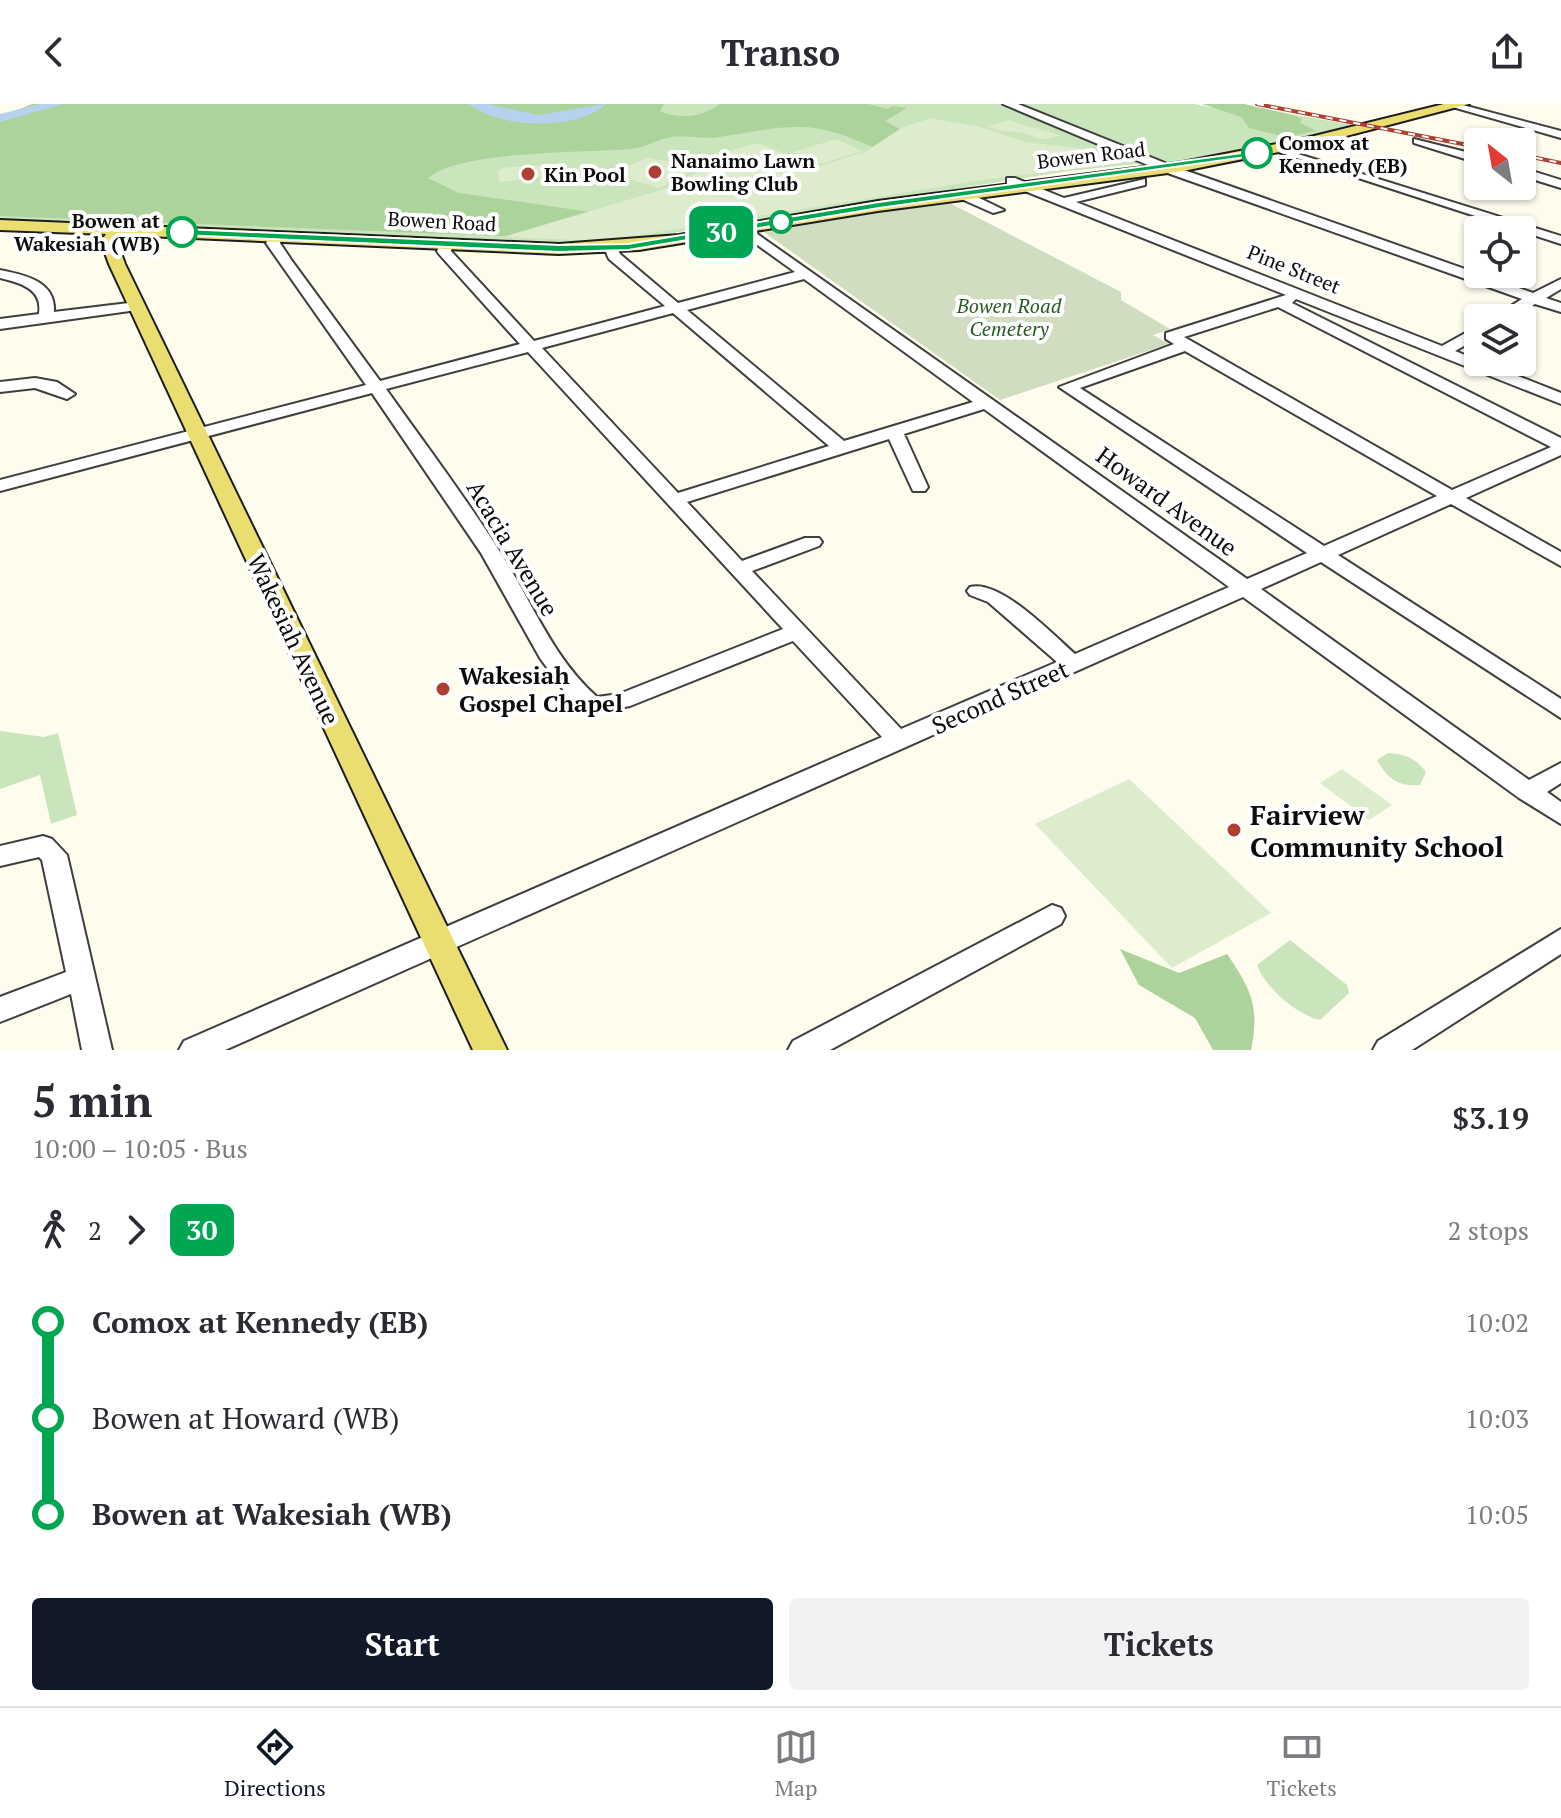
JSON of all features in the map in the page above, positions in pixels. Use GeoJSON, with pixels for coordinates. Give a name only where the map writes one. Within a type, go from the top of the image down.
{"type":"FeatureCollection","features":[{"type":"Feature","properties":{"kind":"main road"},"geometry":{"type":"LineString","coordinates":[[1162,166],[1272,147],[1455,105]]}},
{"type":"Feature","properties":{"kind":"main road"},"geometry":{"type":"LineString","coordinates":[[1119,169],[1129,163],[1124,152]]}},
{"type":"Feature","properties":{"kind":"main road","name":"Bowen Road"},"geometry":{"type":"LineString","coordinates":[[0,225],[611,248],[1016,184],[1162,166]]}},
{"type":"Feature","properties":{"kind":"main road","name":"Bowen Road"},"geometry":{"type":"LineString","coordinates":[[879,205],[1016,184],[1055,194],[1162,166]]}},
{"type":"Feature","properties":{"kind":"main road","name":"Wakesiah Avenue"},"geometry":{"type":"LineString","coordinates":[[119,229],[109,244],[137,306],[490,1050]]}},
{"type":"Feature","properties":{"kind":"street"},"geometry":{"type":"LineString","coordinates":[[1008,104],[1124,152],[1561,308]]}},
{"type":"Feature","properties":{"kind":"street"},"geometry":{"type":"LineString","coordinates":[[1455,105],[1561,135]]}},
{"type":"Feature","properties":{"kind":"street"},"geometry":{"type":"LineString","coordinates":[[1418,141],[1464,155]]}},
{"type":"Feature","properties":{"kind":"street"},"geometry":{"type":"LineString","coordinates":[[1272,147],[1561,240]]}},
{"type":"Feature","properties":{"kind":"street"},"geometry":{"type":"LineString","coordinates":[[1536,176],[1561,184]]}},
{"type":"Feature","properties":{"kind":"street"},"geometry":{"type":"LineString","coordinates":[[1055,194],[1141,182]]}},
{"type":"Feature","properties":{"kind":"street"},"geometry":{"type":"LineString","coordinates":[[961,194],[998,210]]}},
{"type":"Feature","properties":{"kind":"street","name":"Pine Street"},"geometry":{"type":"LineString","coordinates":[[1055,194],[1561,399]]}},
{"type":"Feature","properties":{"kind":"street","name":"Howard Avenue"},"geometry":{"type":"LineString","coordinates":[[743,228],[1561,815]]}},
{"type":"Feature","properties":{"kind":"street","name":"Acacia Avenue"},"geometry":{"type":"LineString","coordinates":[[277,236],[273,243],[286,263],[493,556],[533,630],[575,692],[592,705],[622,701],[796,632]]}},
{"type":"Feature","properties":{"kind":"street"},"geometry":{"type":"LineString","coordinates":[[448,243],[445,253],[900,742]]}},
{"type":"Feature","properties":{"kind":"street"},"geometry":{"type":"LineString","coordinates":[[611,248],[614,256],[840,447]]}},
{"type":"Feature","properties":{"kind":"street"},"geometry":{"type":"LineString","coordinates":[[0,274],[32,284],[47,295],[50,302],[46,318]]}},
{"type":"Feature","properties":{"kind":"street"},"geometry":{"type":"LineString","coordinates":[[0,486],[805,274]]}},
{"type":"Feature","properties":{"kind":"street"},"geometry":{"type":"LineString","coordinates":[[1525,304],[1561,283]]}},
{"type":"Feature","properties":{"kind":"street"},"geometry":{"type":"LineString","coordinates":[[1300,295],[1171,336],[1561,560]]}},
{"type":"Feature","properties":{"kind":"street"},"geometry":{"type":"LineString","coordinates":[[1279,302],[1561,447]]}},
{"type":"Feature","properties":{"kind":"street"},"geometry":{"type":"LineString","coordinates":[[0,324],[137,306]]}},
{"type":"Feature","properties":{"kind":"street"},"geometry":{"type":"LineString","coordinates":[[1443,352],[1464,339]]}},
{"type":"Feature","properties":{"kind":"street"},"geometry":{"type":"LineString","coordinates":[[1184,346],[1067,387],[1561,710]]}},
{"type":"Feature","properties":{"kind":"street"},"geometry":{"type":"LineString","coordinates":[[0,387],[47,383],[67,394]]}},
{"type":"Feature","properties":{"kind":"street"},"geometry":{"type":"LineString","coordinates":[[674,500],[986,403]]}},
{"type":"Feature","properties":{"kind":"street"},"geometry":{"type":"LineString","coordinates":[[894,431],[919,487]]}},
{"type":"Feature","properties":{"kind":"street","name":"Second Street"},"geometry":{"type":"LineString","coordinates":[[194,1050],[1324,555],[1561,447]]}},
{"type":"Feature","properties":{"kind":"street"},"geometry":{"type":"LineString","coordinates":[[738,569],[812,542]]}},
{"type":"Feature","properties":{"kind":"street"},"geometry":{"type":"LineString","coordinates":[[977,591],[995,597],[1074,665]]}},
{"type":"Feature","properties":{"kind":"street"},"geometry":{"type":"LineString","coordinates":[[1528,792],[1561,772]]}},
{"type":"Feature","properties":{"kind":"street"},"geometry":{"type":"LineString","coordinates":[[0,856],[26,847],[50,849],[97,1050]]}},
{"type":"Feature","properties":{"kind":"street"},"geometry":{"type":"LineString","coordinates":[[803,1050],[1052,916]]}},
{"type":"Feature","properties":{"kind":"street"},"geometry":{"type":"LineString","coordinates":[[1388,1050],[1561,940]]}},
{"type":"Feature","properties":{"kind":"street"},"geometry":{"type":"LineString","coordinates":[[0,1010],[81,978]]}},
{"type":"Feature","properties":{"kind":"green space"},"geometry":{"type":"Polygon","coordinates":[[[32,104],[664,104],[660,111],[683,116],[706,112],[720,104],[868,104],[888,109],[892,106],[907,108],[885,121],[907,133],[889,154],[837,133],[792,127],[713,138],[671,137],[630,149],[494,158],[467,162],[428,178],[459,193],[625,217],[600,240],[0,216],[0,117],[32,104]]]}},
{"type":"Feature","properties":{"kind":"green space"},"geometry":{"type":"Polygon","coordinates":[[[483,104],[1195,104],[1218,109],[1304,116],[1353,125],[1240,152],[1171,161],[1128,146],[1107,145],[1144,163],[1069,171],[597,245],[117,226],[104,201],[74,200],[86,226],[0,220],[0,116],[483,104]]]}},
{"type":"Feature","properties":{"kind":"green space"},"geometry":{"type":"Polygon","coordinates":[[[1202,104],[1244,104],[1294,115],[1302,119],[1300,123],[1316,131],[1286,137],[1249,128],[1241,117],[1202,104]]]}},
{"type":"Feature","properties":{"kind":"green space"},"geometry":{"type":"Polygon","coordinates":[[[931,118],[980,127],[1026,142],[1104,151],[1108,165],[996,178],[602,241],[503,237],[664,189],[714,164],[739,171],[790,156],[816,167],[865,152],[903,127],[931,118]]]}},
{"type":"Feature","properties":{"kind":"green space"},"geometry":{"type":"Polygon","coordinates":[[[1010,120],[1060,136],[1039,139],[986,126],[1010,120]]]}},
{"type":"Feature","properties":{"kind":"green space"},"geometry":{"type":"Polygon","coordinates":[[[836,139],[863,151],[820,164],[793,152],[836,139]]]}},
{"type":"Feature","properties":{"kind":"green space"},"geometry":{"type":"Polygon","coordinates":[[[758,143],[785,154],[739,168],[713,156],[758,143]]]}},
{"type":"Feature","properties":{"kind":"green space","name":"Nanaimo Lawn Bowling Club"},"geometry":{"type":"Polygon","coordinates":[[[648,157],[701,167],[659,188],[612,174],[648,157]]]}},
{"type":"Feature","properties":{"kind":"green space","name":"Kin Pool"},"geometry":{"type":"Polygon","coordinates":[[[538,165],[541,169],[556,167],[559,175],[500,182],[497,172],[501,168],[538,165]]]}},
{"type":"Feature","properties":{"kind":"green space","name":"Bowen Road Cemetery"},"geometry":{"type":"Polygon","coordinates":[[[946,201],[1121,292],[1121,300],[1170,329],[1153,335],[1169,344],[1000,400],[765,233],[767,229],[946,201]]]}},
{"type":"Feature","properties":{"kind":"green space"},"geometry":{"type":"Polygon","coordinates":[[[0,731],[44,737],[58,733],[77,815],[51,824],[40,775],[0,789],[0,731]]]}},
{"type":"Feature","properties":{"kind":"green space"},"geometry":{"type":"Polygon","coordinates":[[[1388,753],[1400,754],[1422,767],[1426,772],[1420,785],[1399,783],[1385,772],[1377,760],[1388,753]]]}},
{"type":"Feature","properties":{"kind":"green space"},"geometry":{"type":"Polygon","coordinates":[[[1342,769],[1392,805],[1369,820],[1320,783],[1342,769]]]}},
{"type":"Feature","properties":{"kind":"green space"},"geometry":{"type":"Polygon","coordinates":[[[1129,779],[1271,913],[1172,968],[1035,824],[1129,779]]]}},
{"type":"Feature","properties":{"kind":"green space"},"geometry":{"type":"Polygon","coordinates":[[[1290,940],[1347,985],[1349,993],[1320,1020],[1282,999],[1257,965],[1290,940]]]}},
{"type":"Feature","properties":{"kind":"green space"},"geometry":{"type":"Polygon","coordinates":[[[1120,949],[1179,973],[1227,954],[1248,988],[1254,1010],[1251,1050],[1213,1050],[1195,1018],[1139,985],[1120,949]]]}},
{"type":"Feature","properties":{"kind":"waterway"},"geometry":{"type":"LineString","coordinates":[[0,118],[56,104]]}},
{"type":"Feature","properties":{"kind":"waterway"},"geometry":{"type":"LineString","coordinates":[[476,104],[506,115],[538,119],[570,116],[599,104]]}},
{"type":"Feature","properties":{"kind":"railway"},"geometry":{"type":"LineString","coordinates":[[1257,104],[1464,144]]}},
{"type":"Feature","properties":{"kind":"railway"},"geometry":{"type":"LineString","coordinates":[[1536,158],[1561,163]]}},
{"type":"Feature","properties":{"kind":"bus line","name":"30"},"geometry":{"type":"LineString","coordinates":[[182,232],[559,249],[628,247],[879,205],[1166,168],[1257,153]]}},
{"type":"Feature","properties":{"kind":"place","name":"Comox at Kennedy (EB)"},"geometry":{"type":"Point","coordinates":[1257,153]}},
{"type":"Feature","properties":{"kind":"place","name":"Nanaimo Lawn Bowling Club"},"geometry":{"type":"Point","coordinates":[655,172]}},
{"type":"Feature","properties":{"kind":"place","name":"Kin Pool"},"geometry":{"type":"Point","coordinates":[528,174]}},
{"type":"Feature","properties":{"kind":"place","name":"Bowen at Wakesiah (WB)"},"geometry":{"type":"Point","coordinates":[182,232]}},
{"type":"Feature","properties":{"kind":"place","name":"Wakesiah Gospel Chapel"},"geometry":{"type":"Point","coordinates":[443,689]}},
{"type":"Feature","properties":{"kind":"place","name":"Fairview Community School"},"geometry":{"type":"Point","coordinates":[1234,830]}}]}
